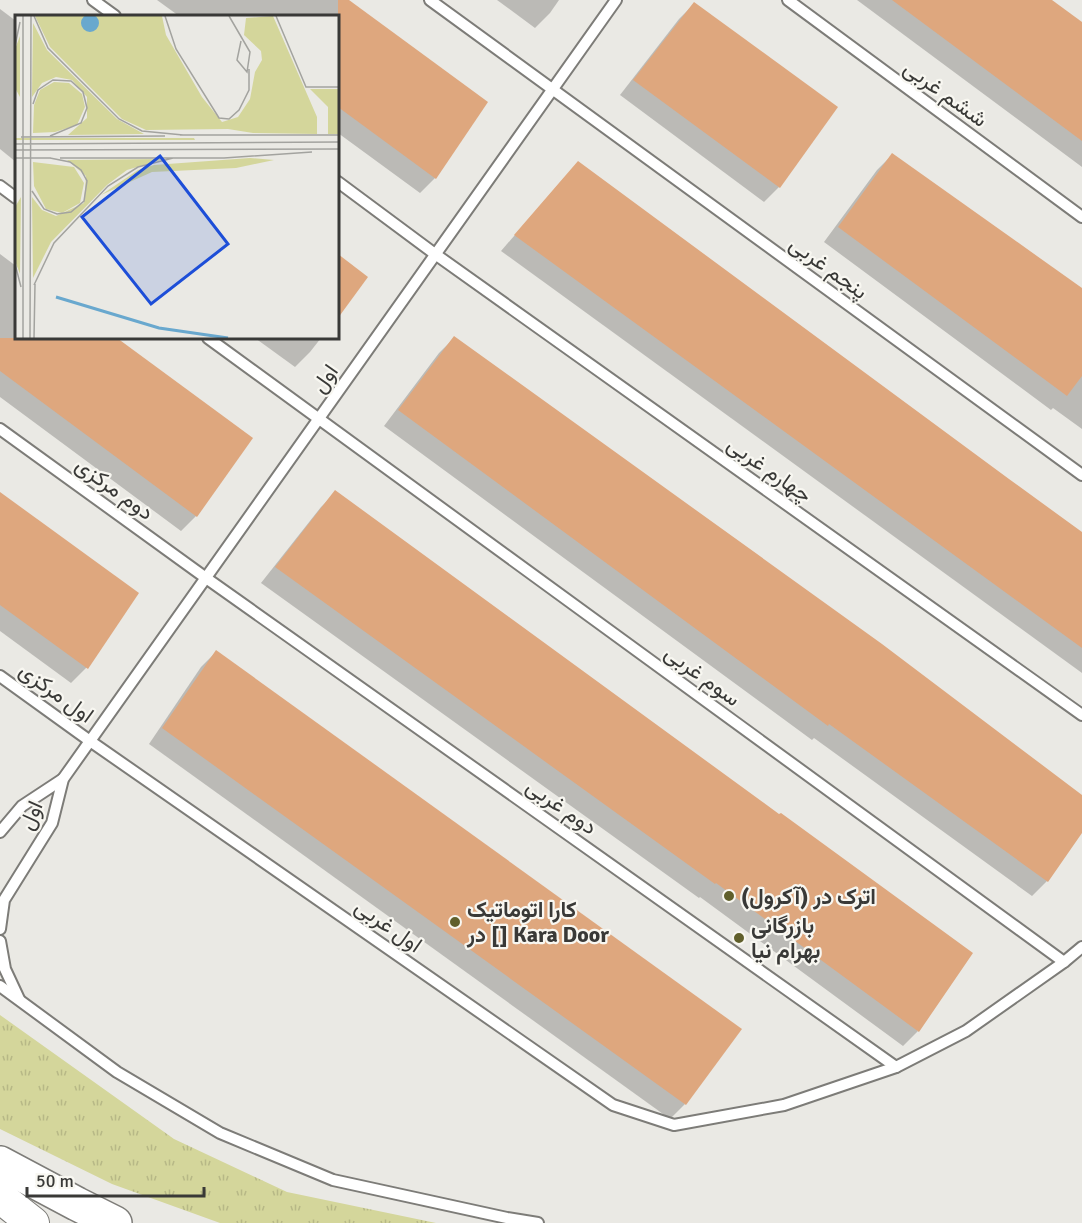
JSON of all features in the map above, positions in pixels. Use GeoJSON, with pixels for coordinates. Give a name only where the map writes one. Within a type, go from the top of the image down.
{"type":"FeatureCollection","features":[{"type":"Feature","properties":{"kind":"highway"},"geometry":{"type":"LineString","coordinates":[[0,1163],[115,1223]]}},
{"type":"Feature","properties":{"kind":"main road"},"geometry":{"type":"LineString","coordinates":[[0,1197],[33,1223]]}},
{"type":"Feature","properties":{"kind":"lane"},"geometry":{"type":"LineString","coordinates":[[93,0],[114,15]]}},
{"type":"Feature","properties":{"kind":"lane","name":"پنجم غربی"},"geometry":{"type":"LineString","coordinates":[[430,0],[1082,476]]}},
{"type":"Feature","properties":{"kind":"lane","name":"اول"},"geometry":{"type":"LineString","coordinates":[[0,832],[22,806],[63,779],[616,0]]}},
{"type":"Feature","properties":{"kind":"lane","name":"ششم غربی"},"geometry":{"type":"LineString","coordinates":[[788,0],[1082,217]]}},
{"type":"Feature","properties":{"kind":"lane","name":"چهارم غربی"},"geometry":{"type":"LineString","coordinates":[[339,183],[435,254],[1082,715]]}},
{"type":"Feature","properties":{"kind":"lane"},"geometry":{"type":"LineString","coordinates":[[0,186],[15,197]]}},
{"type":"Feature","properties":{"kind":"lane","name":"سوم غربی"},"geometry":{"type":"LineString","coordinates":[[209,339],[1064,962]]}},
{"type":"Feature","properties":{"kind":"lane","name":"دوم مرکزی"},"geometry":{"type":"LineString","coordinates":[[0,429],[206,578]]}},
{"type":"Feature","properties":{"kind":"lane","name":"دوم غربی"},"geometry":{"type":"LineString","coordinates":[[206,578],[896,1067]]}},
{"type":"Feature","properties":{"kind":"lane","name":"اول مرکزی"},"geometry":{"type":"LineString","coordinates":[[0,676],[90,741]]}},
{"type":"Feature","properties":{"kind":"lane","name":"اول غربی"},"geometry":{"type":"LineString","coordinates":[[90,741],[613,1105],[674,1125],[784,1105],[896,1067]]}},
{"type":"Feature","properties":{"kind":"lane","name":"اول"},"geometry":{"type":"LineString","coordinates":[[0,929],[4,900],[52,823],[63,779]]}},
{"type":"Feature","properties":{"kind":"lane"},"geometry":{"type":"LineString","coordinates":[[0,942],[5,969],[21,1002]]}},
{"type":"Feature","properties":{"kind":"lane"},"geometry":{"type":"LineString","coordinates":[[896,1067],[966,1031],[1082,947]]}},
{"type":"Feature","properties":{"kind":"lane"},"geometry":{"type":"LineString","coordinates":[[0,986],[117,1072],[220,1133],[333,1180],[538,1223]]}},
{"type":"Feature","properties":{"kind":"green space"},"geometry":{"type":"Polygon","coordinates":[[[0,1015],[174,1139],[287,1192],[436,1223],[220,1223],[112,1184],[0,1129],[0,1015]]]}},
{"type":"Feature","properties":{"kind":"building"},"geometry":{"type":"Polygon","coordinates":[[[338,0],[349,0],[488,102],[436,179],[339,108],[338,0]]]}},
{"type":"Feature","properties":{"kind":"building"},"geometry":{"type":"Polygon","coordinates":[[[892,0],[1052,0],[1082,22],[1082,141],[892,0]]]}},
{"type":"Feature","properties":{"kind":"building"},"geometry":{"type":"Polygon","coordinates":[[[694,2],[838,107],[780,188],[633,80],[694,2]]]}},
{"type":"Feature","properties":{"kind":"building"},"geometry":{"type":"Polygon","coordinates":[[[892,153],[1082,288],[1082,376],[1067,396],[838,227],[892,153]]]}},
{"type":"Feature","properties":{"kind":"building"},"geometry":{"type":"Polygon","coordinates":[[[578,161],[1082,532],[1082,648],[514,235],[578,161]]]}},
{"type":"Feature","properties":{"kind":"building"},"geometry":{"type":"Polygon","coordinates":[[[339,255],[368,277],[339,317],[339,255]]]}},
{"type":"Feature","properties":{"kind":"building"},"geometry":{"type":"Polygon","coordinates":[[[454,336],[882,644],[1082,795],[1082,833],[1048,882],[829,724],[828,726],[398,410],[454,336]]]}},
{"type":"Feature","properties":{"kind":"building"},"geometry":{"type":"Polygon","coordinates":[[[0,338],[118,339],[253,438],[197,517],[0,371],[0,338]]]}},
{"type":"Feature","properties":{"kind":"building"},"geometry":{"type":"Polygon","coordinates":[[[335,490],[973,953],[919,1032],[716,883],[275,567],[335,490]]]}},
{"type":"Feature","properties":{"kind":"building"},"geometry":{"type":"Polygon","coordinates":[[[0,492],[139,593],[88,669],[0,605],[0,492]]]}},
{"type":"Feature","properties":{"kind":"building"},"geometry":{"type":"Polygon","coordinates":[[[216,650],[742,1029],[686,1105],[162,728],[216,650]]]}},
{"type":"Feature","properties":{"kind":"place","name":"اترک در (آکرول)"},"geometry":{"type":"Point","coordinates":[729,896]}},
{"type":"Feature","properties":{"kind":"place","name":"کارا اتوماتیک در [] Kara Door"},"geometry":{"type":"Point","coordinates":[455,922]}},
{"type":"Feature","properties":{"kind":"place","name":"بازرگانی بهرام نیا"},"geometry":{"type":"Point","coordinates":[739,938]}}]}
